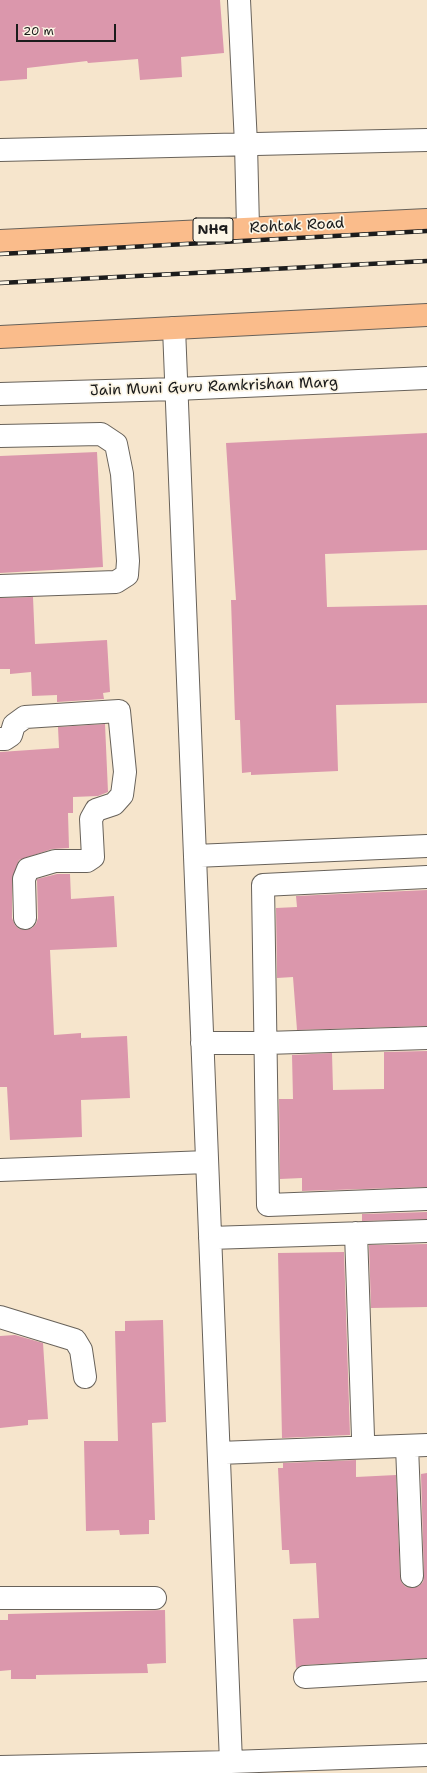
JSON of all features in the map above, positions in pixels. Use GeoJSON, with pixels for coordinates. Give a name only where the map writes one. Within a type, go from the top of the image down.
{"type":"FeatureCollection","features":[{"type":"Feature","properties":{"kind":"main road","name":"Rohtak Road"},"geometry":{"type":"LineString","coordinates":[[0,241],[427,220]]}},
{"type":"Feature","properties":{"kind":"main road"},"geometry":{"type":"LineString","coordinates":[[0,337],[427,315]]}},
{"type":"Feature","properties":{"kind":"street"},"geometry":{"type":"LineString","coordinates":[[239,0],[246,144],[248,228]]}},
{"type":"Feature","properties":{"kind":"street"},"geometry":{"type":"LineString","coordinates":[[0,150],[427,140]]}},
{"type":"Feature","properties":{"kind":"street"},"geometry":{"type":"LineString","coordinates":[[174,328],[231,1762]]}},
{"type":"Feature","properties":{"kind":"street","name":"Jain Muni Guru Ramkrishan Marg"},"geometry":{"type":"LineString","coordinates":[[0,394],[176,389],[427,378]]}},
{"type":"Feature","properties":{"kind":"street"},"geometry":{"type":"LineString","coordinates":[[0,436],[101,434],[116,444],[122,474],[128,561],[127,575],[116,582],[0,586]]}},
{"type":"Feature","properties":{"kind":"street"},"geometry":{"type":"LineString","coordinates":[[0,739],[5,739],[11,735],[14,725],[25,717],[119,711],[125,772],[122,795],[114,804],[96,810],[90,820],[93,857],[87,861],[55,861],[28,869],[24,879],[25,918]]}},
{"type":"Feature","properties":{"kind":"street"},"geometry":{"type":"LineString","coordinates":[[195,856],[427,846]]}},
{"type":"Feature","properties":{"kind":"street"},"geometry":{"type":"LineString","coordinates":[[427,878],[263,885],[268,1205],[427,1199]]}},
{"type":"Feature","properties":{"kind":"street"},"geometry":{"type":"LineString","coordinates":[[202,1043],[266,1043],[427,1038]]}},
{"type":"Feature","properties":{"kind":"street"},"geometry":{"type":"LineString","coordinates":[[0,1170],[207,1162]]}},
{"type":"Feature","properties":{"kind":"street"},"geometry":{"type":"LineString","coordinates":[[210,1238],[427,1231]]}},
{"type":"Feature","properties":{"kind":"street"},"geometry":{"type":"LineString","coordinates":[[356,1233],[364,1437]]}},
{"type":"Feature","properties":{"kind":"street"},"geometry":{"type":"LineString","coordinates":[[0,1317],[75,1340],[81,1350],[85,1377]]}},
{"type":"Feature","properties":{"kind":"street"},"geometry":{"type":"LineString","coordinates":[[286,1440],[427,1434]]}},
{"type":"Feature","properties":{"kind":"street"},"geometry":{"type":"LineString","coordinates":[[219,1453],[417,1445],[412,1576]]}},
{"type":"Feature","properties":{"kind":"street"},"geometry":{"type":"LineString","coordinates":[[0,1598],[155,1598]]}},
{"type":"Feature","properties":{"kind":"street"},"geometry":{"type":"LineString","coordinates":[[305,1677],[427,1670]]}},
{"type":"Feature","properties":{"kind":"street"},"geometry":{"type":"LineString","coordinates":[[0,1767],[231,1762],[427,1755]]}},
{"type":"Feature","properties":{"kind":"building"},"geometry":{"type":"Polygon","coordinates":[[[0,0],[220,0],[224,53],[181,57],[182,77],[140,80],[138,59],[88,63],[87,61],[27,68],[27,79],[0,81],[0,0]]]}},
{"type":"Feature","properties":{"kind":"building"},"geometry":{"type":"Polygon","coordinates":[[[427,433],[427,550],[325,554],[327,607],[427,605],[427,703],[336,705],[338,771],[251,775],[251,772],[242,773],[240,720],[235,720],[231,600],[236,600],[226,443],[427,433]]]}},
{"type":"Feature","properties":{"kind":"building"},"geometry":{"type":"Polygon","coordinates":[[[97,452],[103,567],[0,573],[0,456],[97,452]]]}},
{"type":"Feature","properties":{"kind":"building"},"geometry":{"type":"Polygon","coordinates":[[[33,597],[35,644],[107,640],[110,692],[103,693],[104,699],[57,702],[57,695],[32,696],[31,672],[10,674],[10,669],[0,669],[0,598],[33,597]]]}},
{"type":"Feature","properties":{"kind":"building"},"geometry":{"type":"Polygon","coordinates":[[[105,724],[108,792],[98,796],[73,797],[73,813],[68,813],[69,848],[52,849],[19,860],[12,879],[12,918],[15,925],[19,929],[26,930],[32,928],[36,924],[38,918],[37,879],[57,874],[70,874],[71,899],[114,896],[117,947],[50,950],[54,1035],[81,1033],[81,1038],[127,1036],[130,1098],[81,1100],[82,1137],[10,1140],[7,1087],[0,1087],[0,752],[59,748],[58,727],[105,724]]]}},
{"type":"Feature","properties":{"kind":"building"},"geometry":{"type":"Polygon","coordinates":[[[427,890],[427,1026],[297,1030],[293,977],[277,978],[276,908],[297,907],[296,896],[427,890]]]}},
{"type":"Feature","properties":{"kind":"building"},"geometry":{"type":"Polygon","coordinates":[[[427,1051],[427,1187],[302,1191],[302,1178],[280,1179],[279,1099],[293,1099],[292,1055],[332,1053],[333,1090],[384,1089],[384,1052],[427,1051]]]}},
{"type":"Feature","properties":{"kind":"building"},"geometry":{"type":"Polygon","coordinates":[[[427,1212],[427,1219],[362,1221],[362,1214],[427,1212]]]}},
{"type":"Feature","properties":{"kind":"building"},"geometry":{"type":"Polygon","coordinates":[[[427,1244],[427,1307],[371,1308],[369,1245],[427,1244]]]}},
{"type":"Feature","properties":{"kind":"building"},"geometry":{"type":"Polygon","coordinates":[[[344,1252],[350,1435],[282,1438],[278,1253],[344,1252]]]}},
{"type":"Feature","properties":{"kind":"building"},"geometry":{"type":"Polygon","coordinates":[[[163,1320],[166,1422],[152,1423],[155,1520],[149,1520],[149,1534],[120,1535],[119,1530],[86,1531],[84,1441],[118,1441],[115,1331],[125,1331],[125,1321],[163,1320]]]}},
{"type":"Feature","properties":{"kind":"building"},"geometry":{"type":"Polygon","coordinates":[[[15,1335],[43,1343],[48,1419],[28,1420],[28,1425],[0,1428],[0,1336],[15,1335]]]}},
{"type":"Feature","properties":{"kind":"building"},"geometry":{"type":"Polygon","coordinates":[[[356,1460],[356,1477],[396,1475],[400,1576],[402,1583],[406,1587],[412,1588],[419,1586],[423,1582],[424,1576],[421,1474],[427,1473],[427,1658],[304,1665],[296,1668],[293,1619],[319,1618],[316,1563],[290,1564],[289,1550],[282,1550],[278,1468],[283,1468],[283,1463],[356,1460]]]}},
{"type":"Feature","properties":{"kind":"building"},"geometry":{"type":"Polygon","coordinates":[[[165,1610],[166,1663],[147,1664],[148,1673],[36,1675],[36,1679],[11,1679],[11,1670],[0,1671],[0,1620],[8,1620],[8,1614],[165,1610]]]}},
{"type":"Feature","properties":{"kind":"railway"},"geometry":{"type":"LineString","coordinates":[[0,254],[427,231]]}},
{"type":"Feature","properties":{"kind":"railway"},"geometry":{"type":"LineString","coordinates":[[0,283],[427,261]]}}]}
